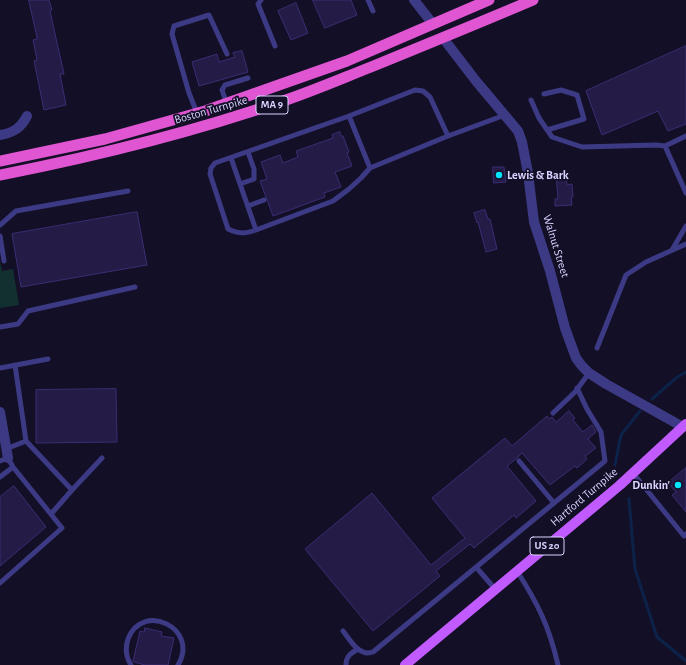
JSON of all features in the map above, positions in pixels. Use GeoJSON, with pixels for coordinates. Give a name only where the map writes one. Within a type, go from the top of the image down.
{"type":"FeatureCollection","features":[{"type":"Feature","properties":{"kind":"highway","name":"Boston Turnpike"},"geometry":{"type":"LineString","coordinates":[[0,161],[106,139],[226,104],[347,61],[489,0]]}},
{"type":"Feature","properties":{"kind":"highway","name":"Boston Turnpike"},"geometry":{"type":"LineString","coordinates":[[0,175],[116,150],[243,114],[309,92],[533,0]]}},
{"type":"Feature","properties":{"kind":"main road","name":"Hartford Turnpike"},"geometry":{"type":"LineString","coordinates":[[405,665],[633,473],[685,427]]}},
{"type":"Feature","properties":{"kind":"street"},"geometry":{"type":"LineString","coordinates":[[414,0],[433,24]]}},
{"type":"Feature","properties":{"kind":"street","name":"Walnut Street"},"geometry":{"type":"LineString","coordinates":[[443,38],[465,68],[518,131],[522,142],[528,173],[534,222],[576,358],[589,373],[615,390],[685,427]]}},
{"type":"Feature","properties":{"kind":"street"},"geometry":{"type":"LineString","coordinates":[[0,135],[13,131],[23,124],[26,116]]}},
{"type":"Feature","properties":{"kind":"street"},"geometry":{"type":"LineString","coordinates":[[0,412],[2,438],[7,459]]}},
{"type":"Feature","properties":{"kind":"lane"},"geometry":{"type":"LineString","coordinates":[[261,0],[258,4],[275,46]]}},
{"type":"Feature","properties":{"kind":"lane"},"geometry":{"type":"LineString","coordinates":[[368,0],[373,11]]}},
{"type":"Feature","properties":{"kind":"lane"},"geometry":{"type":"LineString","coordinates":[[197,113],[189,93],[172,34],[174,26],[209,15],[226,54]]}},
{"type":"Feature","properties":{"kind":"lane"},"geometry":{"type":"LineString","coordinates":[[226,104],[222,90],[225,85],[248,78]]}},
{"type":"Feature","properties":{"kind":"lane"},"geometry":{"type":"LineString","coordinates":[[448,136],[430,97],[423,91],[415,90],[349,116],[215,163],[211,168],[210,174],[228,229],[235,233],[243,234],[333,201],[349,189],[370,168],[448,136],[505,115]]}},
{"type":"Feature","properties":{"kind":"lane"},"geometry":{"type":"LineString","coordinates":[[544,94],[561,90],[577,95],[584,119],[547,130]]}},
{"type":"Feature","properties":{"kind":"lane"},"geometry":{"type":"LineString","coordinates":[[531,100],[539,118],[552,137],[582,147],[665,146],[686,136]]}},
{"type":"Feature","properties":{"kind":"lane"},"geometry":{"type":"LineString","coordinates":[[349,116],[370,168]]}},
{"type":"Feature","properties":{"kind":"lane"},"geometry":{"type":"LineString","coordinates":[[665,146],[686,193]]}},
{"type":"Feature","properties":{"kind":"lane"},"geometry":{"type":"LineString","coordinates":[[240,184],[254,179],[254,169],[248,152]]}},
{"type":"Feature","properties":{"kind":"lane"},"geometry":{"type":"LineString","coordinates":[[231,158],[256,230]]}},
{"type":"Feature","properties":{"kind":"lane"},"geometry":{"type":"LineString","coordinates":[[0,225],[16,212],[128,191]]}},
{"type":"Feature","properties":{"kind":"lane"},"geometry":{"type":"LineString","coordinates":[[248,206],[264,200]]}},
{"type":"Feature","properties":{"kind":"lane"},"geometry":{"type":"LineString","coordinates":[[672,250],[686,226]]}},
{"type":"Feature","properties":{"kind":"lane"},"geometry":{"type":"LineString","coordinates":[[0,236],[4,261]]}},
{"type":"Feature","properties":{"kind":"lane"},"geometry":{"type":"LineString","coordinates":[[597,348],[626,275],[646,262],[686,244]]}},
{"type":"Feature","properties":{"kind":"lane"},"geometry":{"type":"LineString","coordinates":[[0,327],[18,324],[28,311],[135,287]]}},
{"type":"Feature","properties":{"kind":"lane"},"geometry":{"type":"LineString","coordinates":[[0,368],[48,359]]}},
{"type":"Feature","properties":{"kind":"lane"},"geometry":{"type":"LineString","coordinates":[[15,365],[26,441],[72,490]]}},
{"type":"Feature","properties":{"kind":"lane"},"geometry":{"type":"LineString","coordinates":[[553,413],[578,388],[589,373]]}},
{"type":"Feature","properties":{"kind":"lane"},"geometry":{"type":"LineString","coordinates":[[343,631],[358,649],[366,653],[375,650],[605,461],[601,432],[587,409],[578,388]]}},
{"type":"Feature","properties":{"kind":"lane"},"geometry":{"type":"LineString","coordinates":[[0,477],[7,459],[26,441]]}},
{"type":"Feature","properties":{"kind":"lane"},"geometry":{"type":"LineString","coordinates":[[51,514],[102,458]]}},
{"type":"Feature","properties":{"kind":"lane"},"geometry":{"type":"LineString","coordinates":[[0,583],[62,528],[7,459]]}},
{"type":"Feature","properties":{"kind":"lane"},"geometry":{"type":"LineString","coordinates":[[519,461],[554,503]]}},
{"type":"Feature","properties":{"kind":"lane"},"geometry":{"type":"LineString","coordinates":[[633,473],[684,536],[686,534]]}},
{"type":"Feature","properties":{"kind":"lane"},"geometry":{"type":"LineString","coordinates":[[476,567],[495,589]]}},
{"type":"Feature","properties":{"kind":"lane"},"geometry":{"type":"LineString","coordinates":[[517,571],[529,589],[544,618],[552,639],[558,665]]}},
{"type":"Feature","properties":{"kind":"lane"},"geometry":{"type":"LineString","coordinates":[[131,665],[128,661],[126,652],[126,644],[129,635],[135,628],[151,620],[161,621],[170,625],[177,631],[182,640],[183,650],[178,665]]}},
{"type":"Feature","properties":{"kind":"lane"},"geometry":{"type":"LineString","coordinates":[[346,665],[349,655],[358,649]]}},
{"type":"Feature","properties":{"kind":"green space"},"geometry":{"type":"Polygon","coordinates":[[[0,262],[2,271],[13,269],[19,305],[0,308],[0,262]]]}},
{"type":"Feature","properties":{"kind":"building"},"geometry":{"type":"Polygon","coordinates":[[[29,0],[49,0],[52,10],[50,11],[64,74],[60,74],[66,105],[44,110],[34,61],[37,60],[33,40],[37,39],[29,0]]]}},
{"type":"Feature","properties":{"kind":"building"},"geometry":{"type":"Polygon","coordinates":[[[313,0],[351,0],[357,15],[325,28],[313,0]]]}},
{"type":"Feature","properties":{"kind":"building"},"geometry":{"type":"Polygon","coordinates":[[[296,3],[308,33],[291,40],[278,11],[296,3]]]}},
{"type":"Feature","properties":{"kind":"building"},"geometry":{"type":"Polygon","coordinates":[[[686,46],[686,124],[668,131],[658,111],[602,135],[586,91],[686,46]]]}},
{"type":"Feature","properties":{"kind":"building"},"geometry":{"type":"Polygon","coordinates":[[[242,51],[248,72],[199,86],[192,62],[217,54],[219,62],[235,57],[233,53],[242,51]]]}},
{"type":"Feature","properties":{"kind":"building"},"geometry":{"type":"Polygon","coordinates":[[[340,132],[349,152],[347,153],[352,166],[335,172],[341,187],[324,193],[325,197],[273,216],[260,181],[267,179],[261,162],[280,155],[283,163],[298,157],[296,151],[333,138],[332,135],[340,132]]]}},
{"type":"Feature","properties":{"kind":"building","name":"Lewis & Bark"},"geometry":{"type":"Polygon","coordinates":[[[493,167],[504,167],[506,182],[494,183],[493,167]]]}},
{"type":"Feature","properties":{"kind":"building"},"geometry":{"type":"Polygon","coordinates":[[[566,174],[567,185],[572,184],[572,205],[555,206],[555,199],[558,199],[556,175],[566,174]]]}},
{"type":"Feature","properties":{"kind":"building"},"geometry":{"type":"Polygon","coordinates":[[[485,210],[488,219],[490,219],[497,249],[486,252],[474,213],[485,210]]]}},
{"type":"Feature","properties":{"kind":"building"},"geometry":{"type":"Polygon","coordinates":[[[137,212],[147,265],[21,287],[12,234],[137,212]]]}},
{"type":"Feature","properties":{"kind":"building"},"geometry":{"type":"Polygon","coordinates":[[[116,389],[117,442],[36,443],[36,390],[116,389]]]}},
{"type":"Feature","properties":{"kind":"building"},"geometry":{"type":"Polygon","coordinates":[[[569,411],[575,418],[573,420],[583,432],[592,425],[596,432],[588,439],[596,448],[585,456],[587,459],[577,468],[575,466],[550,485],[522,453],[507,466],[536,501],[516,518],[514,515],[474,548],[470,544],[436,571],[440,576],[373,631],[305,549],[372,493],[431,565],[465,538],[432,498],[505,438],[512,446],[547,416],[550,419],[552,417],[556,422],[569,411]]]}},
{"type":"Feature","properties":{"kind":"building"},"geometry":{"type":"Polygon","coordinates":[[[686,468],[686,512],[672,495],[676,492],[668,483],[686,468]]]}},
{"type":"Feature","properties":{"kind":"building"},"geometry":{"type":"Polygon","coordinates":[[[14,486],[46,527],[0,566],[0,497],[14,486]]]}},
{"type":"Feature","properties":{"kind":"building"},"geometry":{"type":"Polygon","coordinates":[[[145,628],[162,632],[161,636],[174,638],[168,665],[145,665],[133,661],[140,631],[144,632],[145,628]]]}},
{"type":"Feature","properties":{"kind":"waterway"},"geometry":{"type":"LineString","coordinates":[[652,399],[676,378],[686,372]]}},
{"type":"Feature","properties":{"kind":"waterway"},"geometry":{"type":"LineString","coordinates":[[615,465],[621,435],[640,411]]}},
{"type":"Feature","properties":{"kind":"waterway"},"geometry":{"type":"LineString","coordinates":[[629,499],[635,569],[657,637],[686,661]]}},
{"type":"Feature","properties":{"kind":"place","name":"Lewis & Bark"},"geometry":{"type":"Point","coordinates":[499,175]}},
{"type":"Feature","properties":{"kind":"place","name":"Dunkin'"},"geometry":{"type":"Point","coordinates":[678,485]}}]}
